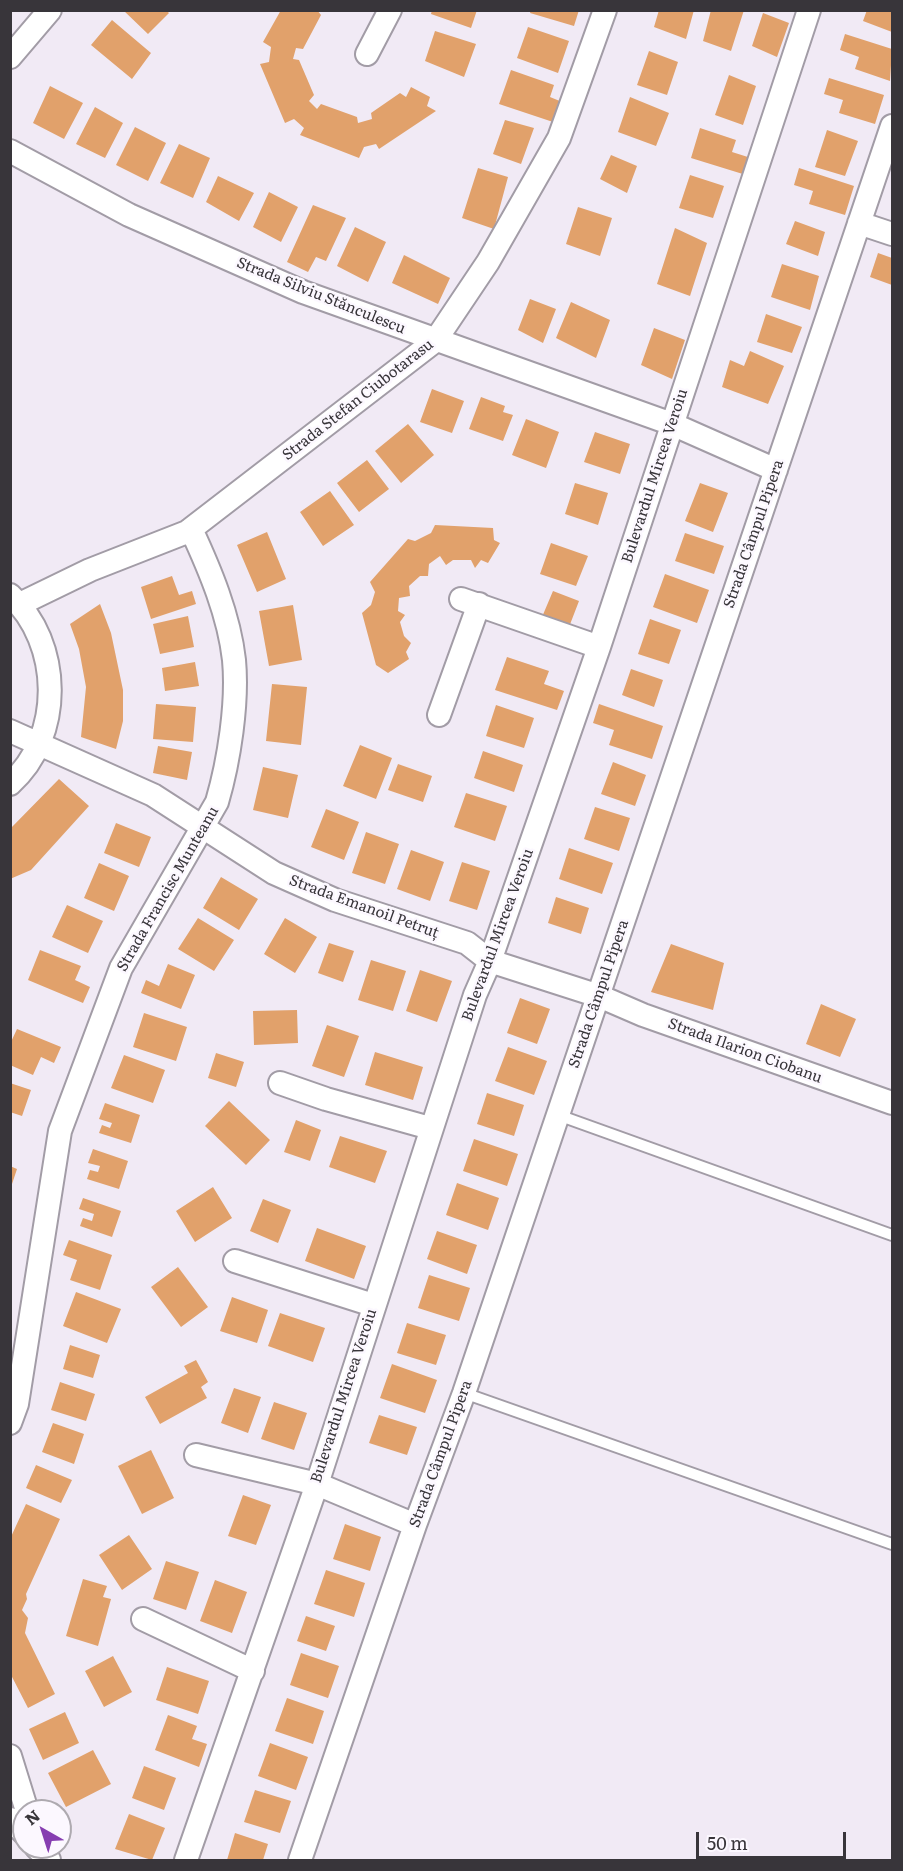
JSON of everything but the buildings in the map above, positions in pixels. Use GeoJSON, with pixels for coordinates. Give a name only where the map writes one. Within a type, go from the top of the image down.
{"type":"FeatureCollection","features":[{"type":"Feature","properties":{"kind":"street"},"geometry":{"type":"LineString","coordinates":[[10,57],[50,10]]}},
{"type":"Feature","properties":{"kind":"street"},"geometry":{"type":"LineString","coordinates":[[367,54],[390,10]]}},
{"type":"Feature","properties":{"kind":"street","name":"Strada Stefan Ciubotarasu"},"geometry":{"type":"LineString","coordinates":[[15,599],[191,529],[435,341],[488,262],[559,138],[605,10]]}},
{"type":"Feature","properties":{"kind":"street","name":"Bulevardul Mircea Veroiu"},"geometry":{"type":"LineString","coordinates":[[186,1860],[317,1484],[430,1128],[475,995],[490,961],[599,647],[809,10]]}},
{"type":"Feature","properties":{"kind":"street","name":"Strada Câmpul Pipera"},"geometry":{"type":"LineString","coordinates":[[300,1860],[415,1525],[464,1393],[892,126]]}},
{"type":"Feature","properties":{"kind":"street","name":"Strada Silviu Stănculescu"},"geometry":{"type":"LineString","coordinates":[[10,151],[151,224],[303,292],[672,424],[776,470]]}},
{"type":"Feature","properties":{"kind":"street"},"geometry":{"type":"LineString","coordinates":[[859,223],[892,234]]}},
{"type":"Feature","properties":{"kind":"street","name":"Strada Francisc Munteanu"},"geometry":{"type":"LineString","coordinates":[[10,1423],[21,1381],[60,1131],[121,968],[217,802],[224,778],[234,692],[234,660],[223,609],[191,529]]}},
{"type":"Feature","properties":{"kind":"street"},"geometry":{"type":"LineString","coordinates":[[10,784],[20,776],[39,744],[50,708],[50,671],[40,635],[15,599]]}},
{"type":"Feature","properties":{"kind":"street"},"geometry":{"type":"LineString","coordinates":[[439,715],[470,601],[599,647]]}},
{"type":"Feature","properties":{"kind":"street","name":"Strada Emanoil Petruț"},"geometry":{"type":"LineString","coordinates":[[10,731],[153,795],[274,873],[335,900],[467,943],[490,961],[599,996]]}},
{"type":"Feature","properties":{"kind":"street","name":"Strada Ilarion Ciobanu"},"geometry":{"type":"LineString","coordinates":[[599,996],[643,1015],[892,1103]]}},
{"type":"Feature","properties":{"kind":"street"},"geometry":{"type":"LineString","coordinates":[[280,1083],[326,1100],[430,1128]]}},
{"type":"Feature","properties":{"kind":"street"},"geometry":{"type":"LineString","coordinates":[[235,1261],[373,1305]]}},
{"type":"Feature","properties":{"kind":"street"},"geometry":{"type":"LineString","coordinates":[[196,1455],[317,1484],[415,1525]]}},
{"type":"Feature","properties":{"kind":"street"},"geometry":{"type":"LineString","coordinates":[[143,1619],[253,1671]]}},
{"type":"Feature","properties":{"kind":"street"},"geometry":{"type":"LineString","coordinates":[[10,1756],[23,1799]]}},
{"type":"Feature","properties":{"kind":"lane"},"geometry":{"type":"LineString","coordinates":[[558,1115],[892,1235]]}},
{"type":"Feature","properties":{"kind":"lane"},"geometry":{"type":"LineString","coordinates":[[464,1393],[892,1544]]}}]}
